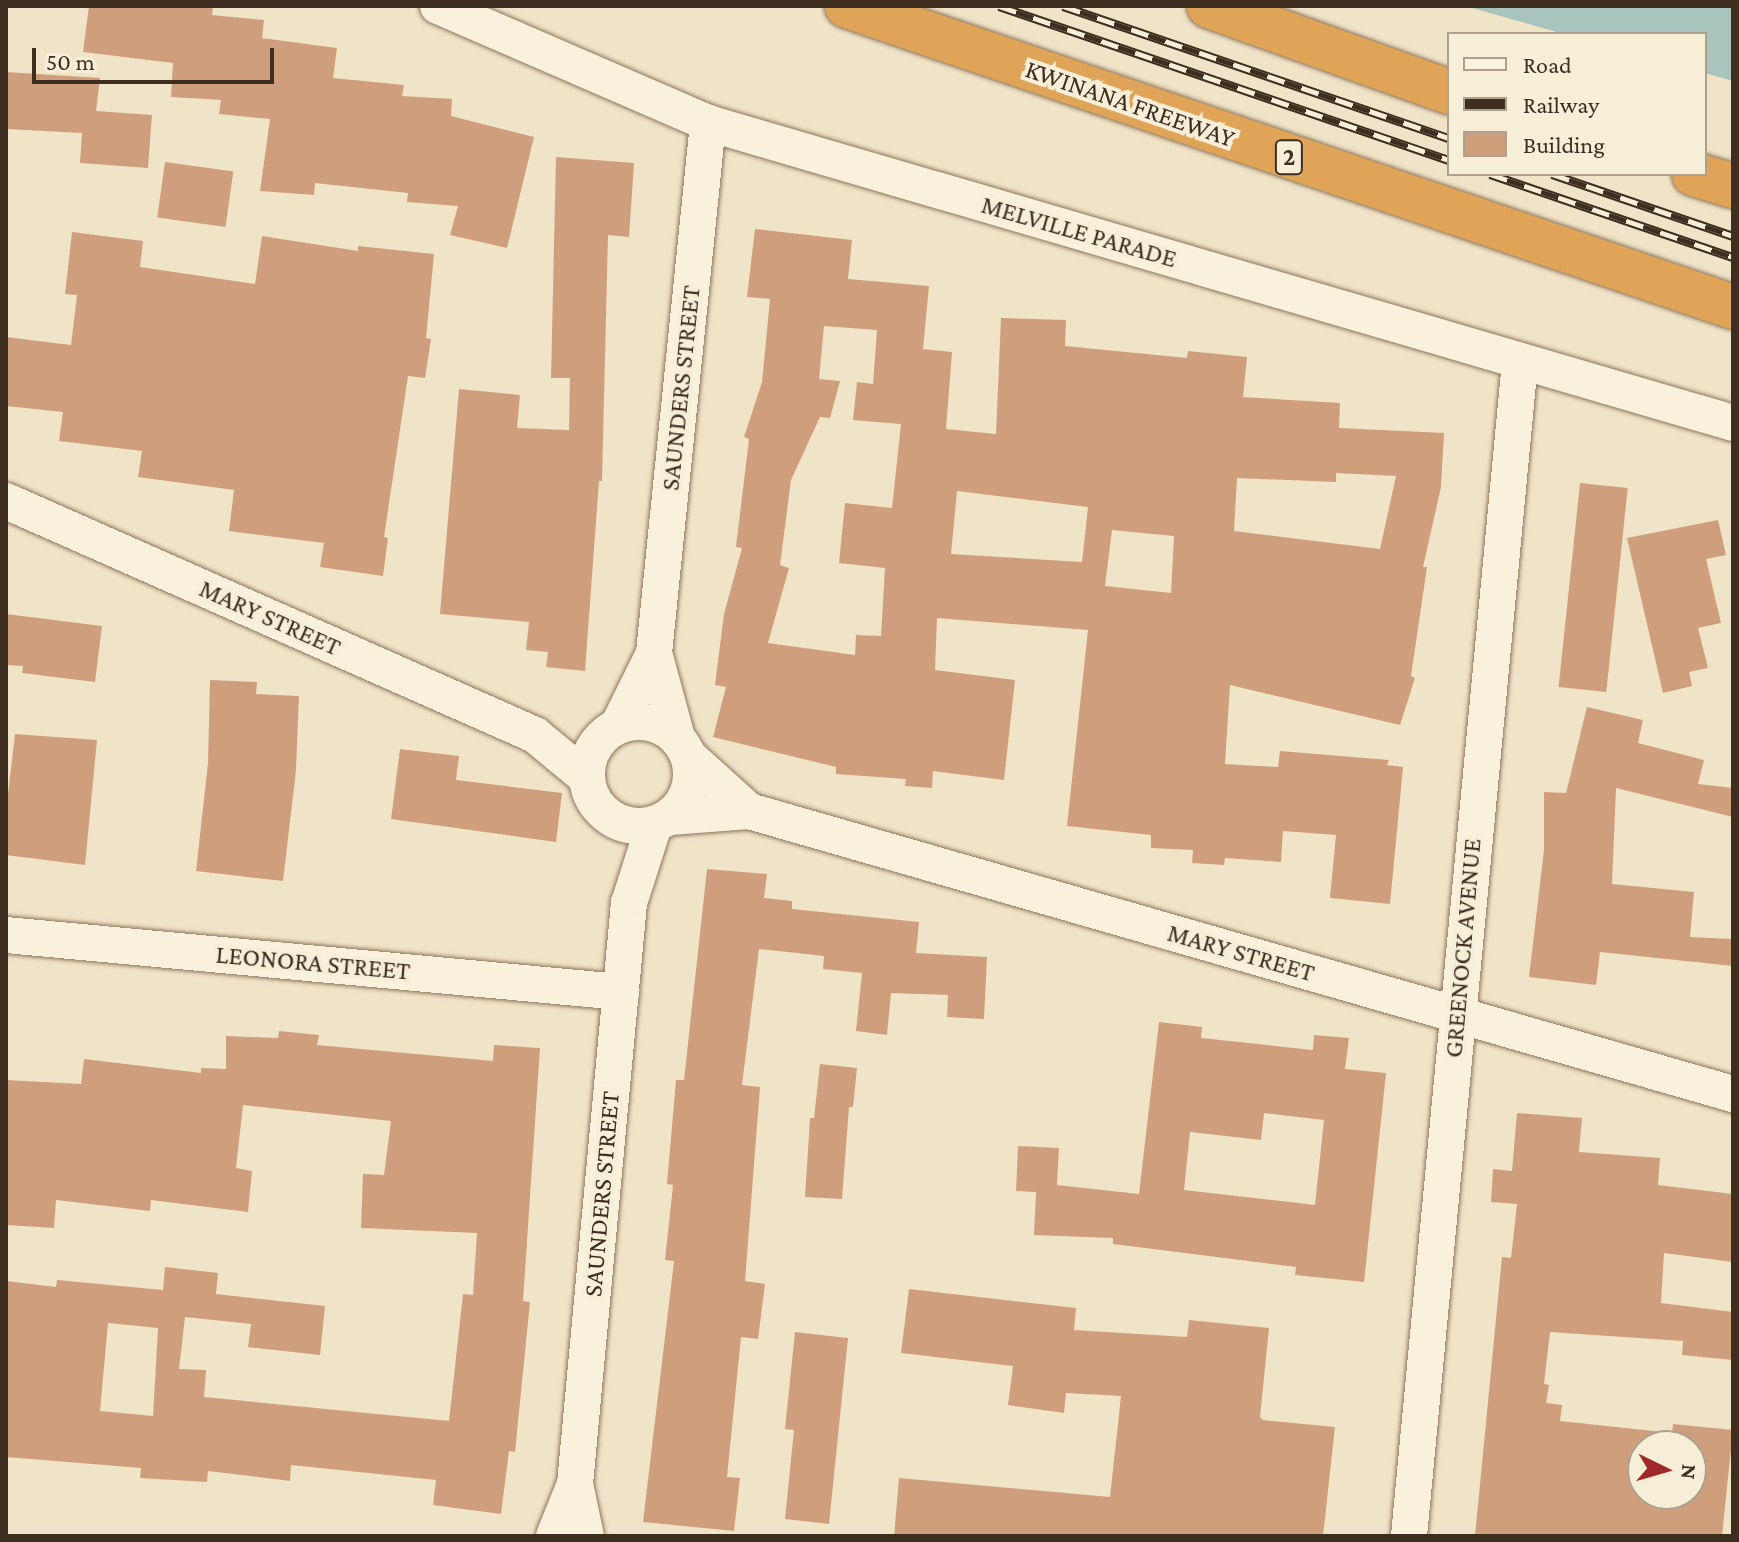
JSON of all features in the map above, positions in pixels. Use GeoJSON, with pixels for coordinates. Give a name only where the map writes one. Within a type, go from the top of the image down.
{"type":"FeatureCollection","features":[{"type":"Feature","properties":{"kind":"highway","name":"KWINANA FREEWAY"},"geometry":{"type":"LineString","coordinates":[[847,6],[1733,307]]}},
{"type":"Feature","properties":{"kind":"highway"},"geometry":{"type":"LineString","coordinates":[[1209,6],[1447,91]]}},
{"type":"Feature","properties":{"kind":"highway"},"geometry":{"type":"LineString","coordinates":[[1700,176],[1733,186]]}},
{"type":"Feature","properties":{"kind":"street","name":"MELVILLE PARADE"},"geometry":{"type":"LineString","coordinates":[[438,6],[708,123],[1733,423]]}},
{"type":"Feature","properties":{"kind":"street","name":"SAUNDERS STREET"},"geometry":{"type":"LineString","coordinates":[[682,747],[654,653],[708,123]]}},
{"type":"Feature","properties":{"kind":"street","name":"GREENOCK AVENUE"},"geometry":{"type":"LineString","coordinates":[[1409,1536],[1520,361]]}},
{"type":"Feature","properties":{"kind":"street","name":"MARY STREET"},"geometry":{"type":"LineString","coordinates":[[6,501],[535,735],[587,778],[591,795],[608,816],[633,827],[749,811],[1733,1094]]}},
{"type":"Feature","properties":{"kind":"street","name":"SAUNDERS STREET"},"geometry":{"type":"LineString","coordinates":[[610,732],[654,653]]}},
{"type":"Feature","properties":{"kind":"street","name":"MARY STREET"},"geometry":{"type":"LineString","coordinates":[[535,735],[610,732],[648,723],[665,729],[749,811]]}},
{"type":"Feature","properties":{"kind":"street"},"geometry":{"type":"LineString","coordinates":[[587,778],[592,751],[610,732]]}},
{"type":"Feature","properties":{"kind":"street"},"geometry":{"type":"LineString","coordinates":[[662,821],[682,803],[690,787],[682,747]]}},
{"type":"Feature","properties":{"kind":"street","name":"SAUNDERS STREET"},"geometry":{"type":"LineString","coordinates":[[608,816],[629,903]]}},
{"type":"Feature","properties":{"kind":"street","name":"SAUNDERS STREET"},"geometry":{"type":"LineString","coordinates":[[554,1536],[575,1484],[629,903],[662,821]]}},
{"type":"Feature","properties":{"kind":"street","name":"LEONORA STREET"},"geometry":{"type":"LineString","coordinates":[[6,935],[621,992]]}},
{"type":"Feature","properties":{"kind":"street","name":"SAUNDERS STREET"},"geometry":{"type":"LineString","coordinates":[[575,1484],[586,1536]]}},
{"type":"Feature","properties":{"kind":"water"},"geometry":{"type":"Polygon","coordinates":[[[1465,6],[1733,6],[1733,81],[1707,74],[1707,32],[1557,32],[1465,6]]]}},
{"type":"Feature","properties":{"kind":"building"},"geometry":{"type":"Polygon","coordinates":[[[89,6],[213,6],[212,15],[264,20],[262,38],[337,48],[333,78],[404,85],[402,96],[452,99],[451,116],[534,137],[507,248],[450,235],[458,206],[407,202],[408,193],[315,183],[314,195],[260,191],[270,119],[219,114],[221,100],[171,97],[173,63],[83,52],[89,6]]]}},
{"type":"Feature","properties":{"kind":"building"},"geometry":{"type":"Polygon","coordinates":[[[6,72],[100,78],[96,111],[152,115],[148,168],[80,163],[82,133],[6,129],[6,72]]]}},
{"type":"Feature","properties":{"kind":"building"},"geometry":{"type":"Polygon","coordinates":[[[556,157],[634,163],[629,237],[608,235],[602,481],[599,481],[585,671],[546,667],[548,652],[526,650],[529,622],[440,614],[459,389],[520,395],[517,428],[569,430],[570,378],[551,378],[556,157]]]}},
{"type":"Feature","properties":{"kind":"building"},"geometry":{"type":"Polygon","coordinates":[[[165,162],[233,172],[226,227],[157,217],[165,162]]]}},
{"type":"Feature","properties":{"kind":"building"},"geometry":{"type":"Polygon","coordinates":[[[755,229],[852,240],[848,279],[929,286],[923,349],[952,352],[946,429],[996,434],[1001,318],[1066,320],[1065,346],[1187,358],[1188,351],[1247,357],[1243,397],[1340,403],[1339,428],[1444,433],[1441,487],[1423,567],[1427,567],[1411,676],[1415,678],[1400,725],[1230,685],[1225,764],[1278,767],[1280,751],[1389,760],[1387,765],[1403,767],[1390,904],[1330,898],[1336,835],[1283,831],[1281,862],[1225,858],[1224,865],[1192,863],[1193,850],[1151,848],[1151,835],[1067,826],[1088,630],[937,618],[935,670],[1015,680],[1004,780],[933,771],[932,788],[905,786],[906,779],[836,774],[836,767],[713,737],[726,687],[715,685],[724,614],[742,548],[736,547],[749,439],[744,437],[762,382],[770,299],[747,297],[755,229]],[[824,326],[819,379],[840,381],[830,418],[820,417],[791,480],[780,565],[789,568],[768,643],[855,655],[856,635],[881,636],[885,568],[839,563],[845,503],[892,508],[901,424],[853,420],[857,382],[873,384],[877,330],[824,326]],[[1336,473],[1336,482],[1237,478],[1234,531],[1380,549],[1396,476],[1336,473]],[[957,491],[951,554],[1082,562],[1088,507],[957,491]],[[1112,530],[1105,586],[1171,593],[1174,536],[1112,530]]]}},
{"type":"Feature","properties":{"kind":"building"},"geometry":{"type":"Polygon","coordinates":[[[72,232],[143,241],[140,267],[255,284],[262,236],[358,251],[358,246],[434,254],[426,338],[431,339],[425,378],[408,376],[384,537],[388,538],[383,576],[320,567],[324,543],[229,531],[234,490],[138,477],[142,451],[59,441],[63,412],[6,406],[6,337],[71,345],[77,295],[65,294],[72,232]]]}},
{"type":"Feature","properties":{"kind":"building"},"geometry":{"type":"Polygon","coordinates":[[[1580,483],[1628,488],[1606,692],[1559,687],[1580,483]]]}},
{"type":"Feature","properties":{"kind":"building"},"geometry":{"type":"Polygon","coordinates":[[[1718,520],[1726,555],[1706,559],[1721,623],[1698,628],[1708,668],[1689,672],[1692,686],[1663,693],[1627,538],[1718,520]]]}},
{"type":"Feature","properties":{"kind":"building"},"geometry":{"type":"Polygon","coordinates":[[[6,614],[102,626],[95,682],[22,673],[23,666],[6,665],[6,614]]]}},
{"type":"Feature","properties":{"kind":"building"},"geometry":{"type":"Polygon","coordinates":[[[210,680],[257,682],[256,694],[299,696],[296,770],[283,881],[196,871],[208,763],[210,680]]]}},
{"type":"Feature","properties":{"kind":"building"},"geometry":{"type":"Polygon","coordinates":[[[1587,707],[1643,720],[1638,743],[1704,760],[1698,784],[1733,788],[1733,817],[1616,788],[1612,884],[1694,892],[1690,937],[1733,939],[1733,966],[1600,952],[1596,985],[1529,977],[1544,850],[1544,792],[1566,793],[1587,707]]]}},
{"type":"Feature","properties":{"kind":"building"},"geometry":{"type":"Polygon","coordinates":[[[15,734],[97,740],[85,865],[6,855],[6,811],[15,734]]]}},
{"type":"Feature","properties":{"kind":"building"},"geometry":{"type":"Polygon","coordinates":[[[400,749],[459,756],[456,780],[562,793],[556,842],[391,819],[400,749]]]}},
{"type":"Feature","properties":{"kind":"building"},"geometry":{"type":"Polygon","coordinates":[[[707,869],[767,874],[764,898],[792,901],[792,909],[919,922],[916,953],[987,957],[984,1019],[947,1017],[948,995],[891,993],[887,1035],[856,1031],[862,973],[823,969],[824,956],[759,949],[742,1085],[760,1087],[745,1281],[765,1284],[758,1339],[741,1337],[727,1477],[740,1478],[734,1531],[643,1522],[674,1261],[665,1260],[673,1185],[667,1184],[676,1080],[684,1080],[707,869]]]}},
{"type":"Feature","properties":{"kind":"building"},"geometry":{"type":"Polygon","coordinates":[[[1159,1022],[1202,1027],[1201,1038],[1313,1050],[1314,1035],[1349,1038],[1345,1069],[1386,1073],[1364,1282],[1295,1275],[1296,1267],[1113,1244],[1113,1238],[1034,1235],[1036,1192],[1016,1191],[1018,1146],[1059,1148],[1057,1185],[1139,1194],[1159,1022]],[[1264,1113],[1261,1140],[1190,1132],[1184,1190],[1315,1205],[1324,1120],[1264,1113]]]}},
{"type":"Feature","properties":{"kind":"building"},"geometry":{"type":"Polygon","coordinates":[[[279,1031],[319,1035],[317,1045],[493,1061],[494,1045],[540,1048],[523,1301],[530,1302],[515,1452],[509,1451],[501,1514],[433,1505],[436,1480],[291,1465],[290,1481],[208,1471],[207,1482],[140,1478],[141,1468],[6,1457],[6,1281],[56,1287],[57,1280],[163,1290],[165,1267],[218,1273],[216,1294],[325,1306],[320,1355],[248,1347],[251,1324],[185,1317],[179,1369],[206,1370],[204,1397],[449,1421],[463,1294],[473,1295],[477,1233],[361,1228],[363,1174],[384,1175],[391,1121],[243,1105],[236,1168],[252,1171],[248,1212],[151,1200],[150,1211],[56,1200],[54,1228],[6,1225],[6,1080],[81,1084],[84,1059],[201,1073],[201,1068],[226,1069],[226,1036],[278,1038],[279,1031]],[[108,1323],[100,1411],[153,1416],[158,1328],[108,1323]]]}},
{"type":"Feature","properties":{"kind":"building"},"geometry":{"type":"Polygon","coordinates":[[[820,1064],[857,1068],[853,1107],[849,1107],[842,1199],[805,1197],[810,1118],[814,1118],[820,1064]]]}},
{"type":"Feature","properties":{"kind":"building"},"geometry":{"type":"Polygon","coordinates":[[[1517,1113],[1582,1118],[1579,1152],[1660,1158],[1658,1185],[1733,1194],[1733,1262],[1664,1253],[1661,1303],[1733,1312],[1733,1360],[1682,1355],[1683,1341],[1550,1332],[1544,1384],[1549,1385],[1546,1403],[1562,1405],[1560,1421],[1644,1430],[1627,1430],[1627,1510],[1707,1510],[1707,1430],[1672,1430],[1673,1424],[1733,1430],[1722,1536],[1475,1536],[1502,1257],[1511,1258],[1517,1204],[1491,1202],[1493,1169],[1512,1171],[1517,1113]]]}},
{"type":"Feature","properties":{"kind":"building"},"geometry":{"type":"Polygon","coordinates":[[[909,1289],[1076,1308],[1074,1330],[1187,1337],[1189,1320],[1269,1328],[1260,1417],[1263,1420],[1335,1427],[1323,1536],[894,1536],[899,1478],[1110,1497],[1121,1396],[1066,1393],[1064,1413],[1008,1405],[1013,1366],[901,1353],[909,1289]]]}},
{"type":"Feature","properties":{"kind":"building"},"geometry":{"type":"Polygon","coordinates":[[[795,1332],[848,1338],[829,1524],[785,1519],[794,1430],[785,1429],[795,1332]]]}},
{"type":"Feature","properties":{"kind":"railway"},"geometry":{"type":"LineString","coordinates":[[999,6],[1447,159]]}},
{"type":"Feature","properties":{"kind":"railway"},"geometry":{"type":"LineString","coordinates":[[1063,6],[1447,137]]}},
{"type":"Feature","properties":{"kind":"railway"},"geometry":{"type":"LineString","coordinates":[[1496,176],[1733,257]]}},
{"type":"Feature","properties":{"kind":"railway"},"geometry":{"type":"LineString","coordinates":[[1558,176],[1733,236]]}}]}
